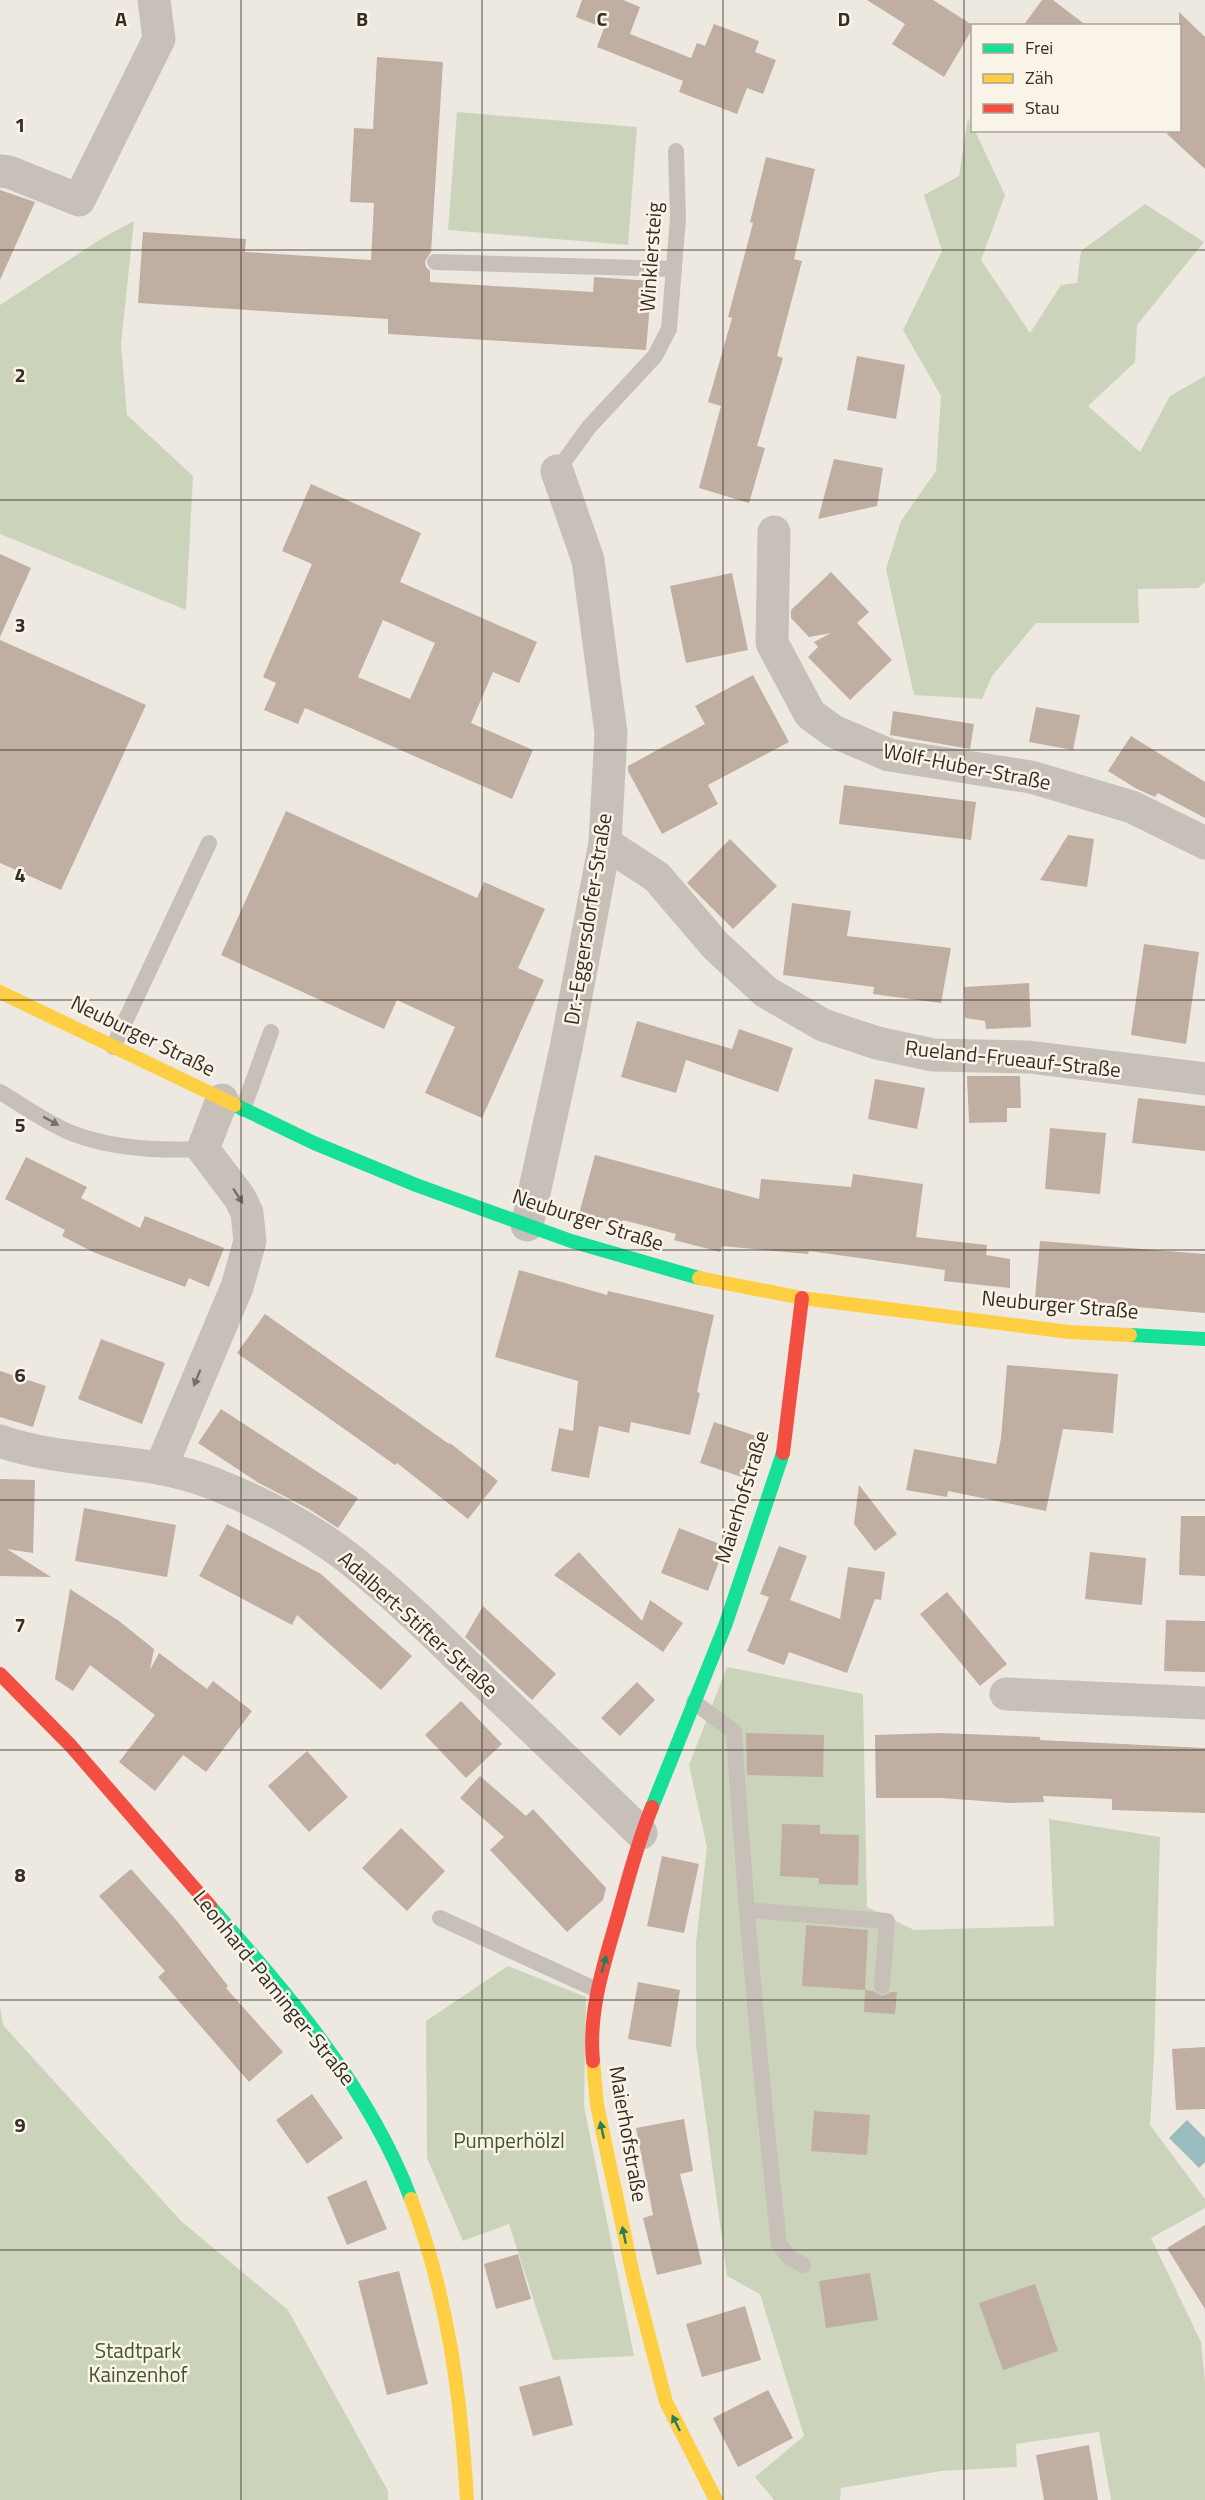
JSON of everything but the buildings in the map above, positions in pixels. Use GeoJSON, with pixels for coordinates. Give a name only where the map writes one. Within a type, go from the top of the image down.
{"type":"FeatureCollection","features":[{"type":"Feature","properties":{"kind":"street"},"geometry":{"type":"LineString","coordinates":[[0,171],[9,172],[79,200],[159,39],[154,0]]}},
{"type":"Feature","properties":{"kind":"street","name":"Dr.-Eggersdorfer-Straße"},"geometry":{"type":"LineString","coordinates":[[527,1226],[566,1048],[604,843],[611,734],[588,560],[558,471]]}},
{"type":"Feature","properties":{"kind":"street","name":"Wolf-Huber-Straße"},"geometry":{"type":"LineString","coordinates":[[774,532],[772,643],[810,714],[833,731],[889,755],[1031,777],[1132,807],[1205,843]]}},
{"type":"Feature","properties":{"kind":"street","name":"Rueland-Frueauf-Straße"},"geometry":{"type":"LineString","coordinates":[[604,843],[657,877],[716,946],[766,992],[823,1025],[878,1043],[933,1056],[1029,1057],[1113,1069],[1205,1078]]}},
{"type":"Feature","properties":{"kind":"street","name":"Neuburger Straße"},"geometry":{"type":"LineString","coordinates":[[0,992],[314,1143],[416,1185],[527,1226],[694,1277],[802,1298],[1069,1332],[1205,1339]]}},
{"type":"Feature","properties":{"kind":"street"},"geometry":{"type":"LineString","coordinates":[[161,1467],[237,1287],[250,1241],[247,1212],[240,1198],[203,1149],[233,1104]]}},
{"type":"Feature","properties":{"kind":"street","name":"Maierhofstraße"},"geometry":{"type":"LineString","coordinates":[[716,2500],[666,2402],[633,2275],[597,2105],[591,2038],[597,1990],[641,1833],[725,1626],[783,1454],[802,1298]]}},
{"type":"Feature","properties":{"kind":"street","name":"Adalbert-Stifter-Straße"},"geometry":{"type":"LineString","coordinates":[[0,1441],[64,1456],[161,1467],[211,1483],[266,1507],[306,1529],[347,1557],[430,1630],[641,1833]]}},
{"type":"Feature","properties":{"kind":"street","name":"Leonhard-Paminger-Straße"},"geometry":{"type":"LineString","coordinates":[[0,1674],[37,1708],[83,1757],[255,1957],[348,2076],[382,2135],[411,2200],[437,2273],[454,2356],[464,2430],[467,2500]]}},
{"type":"Feature","properties":{"kind":"street"},"geometry":{"type":"LineString","coordinates":[[1006,1694],[1205,1703]]}},
{"type":"Feature","properties":{"kind":"lane","name":"Winklersteig"},"geometry":{"type":"LineString","coordinates":[[558,471],[589,427],[654,356],[669,328],[678,218],[676,151]]}},
{"type":"Feature","properties":{"kind":"lane"},"geometry":{"type":"LineString","coordinates":[[435,262],[674,269]]}},
{"type":"Feature","properties":{"kind":"lane"},"geometry":{"type":"LineString","coordinates":[[113,1047],[209,843]]}},
{"type":"Feature","properties":{"kind":"lane"},"geometry":{"type":"LineString","coordinates":[[233,1104],[271,1032]]}},
{"type":"Feature","properties":{"kind":"lane"},"geometry":{"type":"LineString","coordinates":[[0,1092],[73,1133],[121,1146],[169,1151],[203,1149]]}},
{"type":"Feature","properties":{"kind":"lane"},"geometry":{"type":"LineString","coordinates":[[694,1702],[734,1732],[747,1910],[779,2244],[789,2257],[803,2265]]}},
{"type":"Feature","properties":{"kind":"lane"},"geometry":{"type":"LineString","coordinates":[[747,1910],[887,1921],[882,1986]]}},
{"type":"Feature","properties":{"kind":"lane"},"geometry":{"type":"LineString","coordinates":[[440,1918],[597,1990]]}},
{"type":"Feature","properties":{"kind":"green space"},"geometry":{"type":"Polygon","coordinates":[[[457,112],[637,127],[628,245],[448,230],[457,112]]]}},
{"type":"Feature","properties":{"kind":"green space"},"geometry":{"type":"Polygon","coordinates":[[[968,117],[971,132],[975,132],[1005,195],[981,260],[1030,333],[1061,285],[1077,283],[1081,251],[1145,204],[1204,242],[1137,325],[1135,362],[1088,406],[1140,452],[1170,396],[1205,376],[1205,582],[1198,588],[1138,589],[1139,623],[1036,623],[992,676],[982,699],[914,695],[886,569],[901,521],[936,471],[941,396],[903,330],[942,251],[924,195],[959,176],[968,117]]]}},
{"type":"Feature","properties":{"kind":"green space"},"geometry":{"type":"Polygon","coordinates":[[[134,221],[121,344],[127,415],[193,476],[186,610],[0,534],[0,305],[104,237],[134,221]]]}},
{"type":"Feature","properties":{"kind":"green space"},"geometry":{"type":"Polygon","coordinates":[[[727,1667],[863,1694],[867,1907],[914,1930],[1054,1926],[1049,1819],[1160,1837],[1150,2125],[1205,2199],[1205,2208],[1151,2238],[1201,2342],[1205,2382],[1205,2500],[1111,2500],[1099,2432],[1016,2444],[1017,2467],[941,2471],[841,2488],[840,2500],[774,2500],[755,2477],[804,2436],[760,2294],[727,2276],[696,2046],[696,1942],[707,1847],[689,1765],[727,1667]]]}},
{"type":"Feature","properties":{"kind":"green space","name":"Pumperhölzl"},"geometry":{"type":"Polygon","coordinates":[[[508,1966],[586,1997],[584,2106],[634,2356],[553,2360],[509,2224],[463,2241],[427,2158],[426,2021],[508,1966]]]}},
{"type":"Feature","properties":{"kind":"green space","name":"Stadtpark Kainzenhof"},"geometry":{"type":"Polygon","coordinates":[[[0,2006],[3,2025],[181,2221],[288,2310],[388,2491],[388,2500],[0,2500],[0,2006]]]}},
{"type":"Feature","properties":{"kind":"water"},"geometry":{"type":"Polygon","coordinates":[[[1187,2120],[1205,2138],[1205,2162],[1199,2168],[1169,2138],[1187,2120]]]}},
{"type":"Feature","properties":{"kind":"traffic: fast"},"geometry":{"type":"LineString","coordinates":[[235,1105],[314,1143],[416,1185],[571,1241],[699,1278]]}},
{"type":"Feature","properties":{"kind":"traffic: fast"},"geometry":{"type":"LineString","coordinates":[[1130,1335],[1205,1339]]}},
{"type":"Feature","properties":{"kind":"traffic: fast"},"geometry":{"type":"LineString","coordinates":[[652,1807],[725,1626],[783,1453]]}},
{"type":"Feature","properties":{"kind":"traffic: fast"},"geometry":{"type":"LineString","coordinates":[[210,1906],[297,2008],[349,2080],[373,2118],[411,2199]]}},
{"type":"Feature","properties":{"kind":"traffic: slow"},"geometry":{"type":"LineString","coordinates":[[0,992],[235,1105]]}},
{"type":"Feature","properties":{"kind":"traffic: slow"},"geometry":{"type":"LineString","coordinates":[[699,1278],[802,1298],[1069,1332],[1130,1335]]}},
{"type":"Feature","properties":{"kind":"traffic: slow"},"geometry":{"type":"LineString","coordinates":[[593,2061],[597,2105],[633,2275],[666,2402],[716,2500]]}},
{"type":"Feature","properties":{"kind":"traffic: slow"},"geometry":{"type":"LineString","coordinates":[[411,2199],[435,2272],[451,2347],[461,2423],[467,2500]]}},
{"type":"Feature","properties":{"kind":"traffic: jam"},"geometry":{"type":"LineString","coordinates":[[783,1453],[802,1298]]}},
{"type":"Feature","properties":{"kind":"traffic: jam"},"geometry":{"type":"LineString","coordinates":[[0,1674],[71,1746],[210,1906]]}},
{"type":"Feature","properties":{"kind":"traffic: jam"},"geometry":{"type":"LineString","coordinates":[[593,2061],[593,2023],[599,1985],[634,1859],[652,1807]]}}]}
